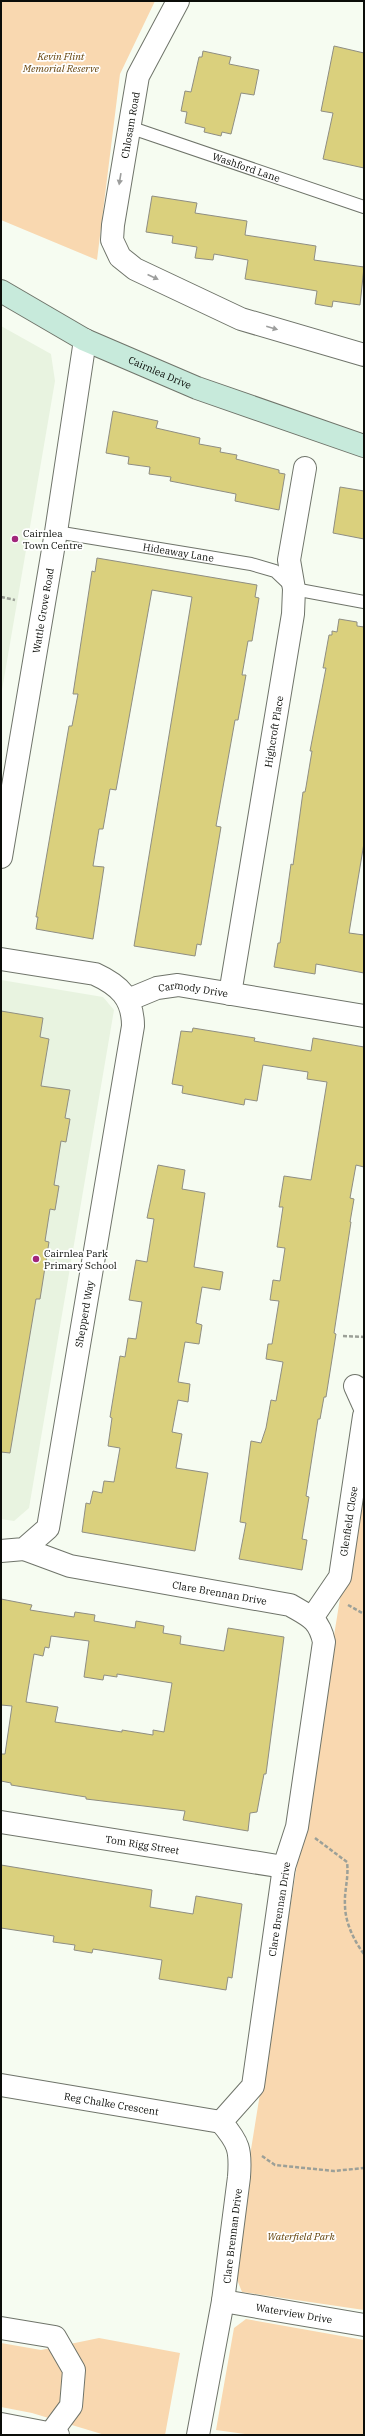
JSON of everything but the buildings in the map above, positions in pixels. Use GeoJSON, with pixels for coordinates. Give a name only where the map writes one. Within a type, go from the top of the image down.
{"type":"FeatureCollection","features":[{"type":"Feature","properties":{"kind":"street","name":"Chlosam Road"},"geometry":{"type":"LineString","coordinates":[[178,1],[138,76],[113,225],[112,240],[120,257],[135,269],[241,319],[364,355]]}},
{"type":"Feature","properties":{"kind":"street","name":"Cairnlea Drive"},"geometry":{"type":"LineString","coordinates":[[1,291],[85,340],[197,388],[364,446]]}},
{"type":"Feature","properties":{"kind":"street","name":"Wattle Grove Road"},"geometry":{"type":"LineString","coordinates":[[1,857],[56,532],[85,340]]}},
{"type":"Feature","properties":{"kind":"street","name":"Cairnlea Drive"},"geometry":{"type":"LineString","coordinates":[[329,434],[364,438]]}},
{"type":"Feature","properties":{"kind":"street","name":"Highcroft Place"},"geometry":{"type":"LineString","coordinates":[[230,994],[293,614],[294,589],[289,560],[305,468]]}},
{"type":"Feature","properties":{"kind":"street"},"geometry":{"type":"LineString","coordinates":[[1,944],[34,963]]}},
{"type":"Feature","properties":{"kind":"street"},"geometry":{"type":"LineString","coordinates":[[1,959],[13,963],[34,963],[95,974],[122,989],[128,1000]]}},
{"type":"Feature","properties":{"kind":"street","name":"Carmody Drive"},"geometry":{"type":"LineString","coordinates":[[128,1000],[157,988],[178,985],[364,1016]]}},
{"type":"Feature","properties":{"kind":"street","name":"Shepperd Way"},"geometry":{"type":"LineString","coordinates":[[24,1549],[48,1528],[133,1026],[133,1012],[128,1000]]}},
{"type":"Feature","properties":{"kind":"street"},"geometry":{"type":"LineString","coordinates":[[355,1386],[364,1406]]}},
{"type":"Feature","properties":{"kind":"street","name":"Glenfield Close"},"geometry":{"type":"LineString","coordinates":[[312,1618],[340,1576],[364,1416]]}},
{"type":"Feature","properties":{"kind":"street"},"geometry":{"type":"LineString","coordinates":[[1,1551],[24,1549]]}},
{"type":"Feature","properties":{"kind":"street","name":"Clare Brennan Drive"},"geometry":{"type":"LineString","coordinates":[[24,1549],[70,1566],[290,1604],[312,1618],[321,1628],[324,1642],[297,1828],[284,1867],[253,2086],[221,2122],[236,2139],[240,2158],[240,2177],[223,2301],[198,2435]]}},
{"type":"Feature","properties":{"kind":"street","name":"Tom Rigg Street"},"geometry":{"type":"LineString","coordinates":[[1,1822],[284,1867]]}},
{"type":"Feature","properties":{"kind":"street","name":"Reg Chalke Crescent"},"geometry":{"type":"LineString","coordinates":[[1,2085],[221,2122]]}},
{"type":"Feature","properties":{"kind":"street","name":"Waterview Drive"},"geometry":{"type":"LineString","coordinates":[[223,2301],[364,2325]]}},
{"type":"Feature","properties":{"kind":"street"},"geometry":{"type":"LineString","coordinates":[[1,2328],[55,2337],[74,2370],[71,2406],[54,2434],[1,2424]]}},
{"type":"Feature","properties":{"kind":"lane","name":"Washford Lane"},"geometry":{"type":"LineString","coordinates":[[129,127],[364,207]]}},
{"type":"Feature","properties":{"kind":"lane","name":"Hideaway Lane"},"geometry":{"type":"LineString","coordinates":[[56,532],[251,564],[275,570],[294,589]]}},
{"type":"Feature","properties":{"kind":"lane"},"geometry":{"type":"LineString","coordinates":[[294,589],[364,602]]}},
{"type":"Feature","properties":{"kind":"path"},"geometry":{"type":"LineString","coordinates":[[1,597],[15,600]]}},
{"type":"Feature","properties":{"kind":"path"},"geometry":{"type":"LineString","coordinates":[[343,1336],[364,1337]]}},
{"type":"Feature","properties":{"kind":"path"},"geometry":{"type":"LineString","coordinates":[[297,1828],[323,1842],[347,1862],[349,1877],[344,1906],[354,1942],[364,1954]]}},
{"type":"Feature","properties":{"kind":"path"},"geometry":{"type":"LineString","coordinates":[[236,2139],[275,2165],[334,2171],[364,2168]]}},
{"type":"Feature","properties":{"kind":"shaded area","name":"Cairnlea Town Centre"},"geometry":{"type":"Polygon","coordinates":[[[1,326],[51,354],[55,381],[1,696],[1,326]]]}},
{"type":"Feature","properties":{"kind":"shaded area","name":"Cairnlea Park Primary School"},"geometry":{"type":"Polygon","coordinates":[[[1,980],[103,997],[114,1010],[29,1508],[14,1521],[1,1519],[1,980]]]}},
{"type":"Feature","properties":{"kind":"green space","name":"Kevin Flint Memorial Reserve"},"geometry":{"type":"Polygon","coordinates":[[[1,1],[155,1],[120,74],[97,260],[1,220],[1,1]]]}},
{"type":"Feature","properties":{"kind":"green space","name":"Waterfield Park"},"geometry":{"type":"Polygon","coordinates":[[[364,1450],[364,2310],[242,2292],[232,2267],[364,1450]]]}},
{"type":"Feature","properties":{"kind":"green space"},"geometry":{"type":"Polygon","coordinates":[[[246,2319],[364,2340],[364,2435],[252,2435],[216,2430],[234,2328],[246,2319]]]}},
{"type":"Feature","properties":{"kind":"green space"},"geometry":{"type":"Polygon","coordinates":[[[99,2338],[180,2353],[165,2435],[105,2435],[32,2413],[1,2407],[1,2343],[41,2350],[99,2338]]]}},
{"type":"Feature","properties":{"kind":"place","name":"Cairnlea Town Centre"},"geometry":{"type":"Point","coordinates":[15,539]}},
{"type":"Feature","properties":{"kind":"place","name":"Cairnlea Park Primary School"},"geometry":{"type":"Point","coordinates":[36,1259]}}]}
